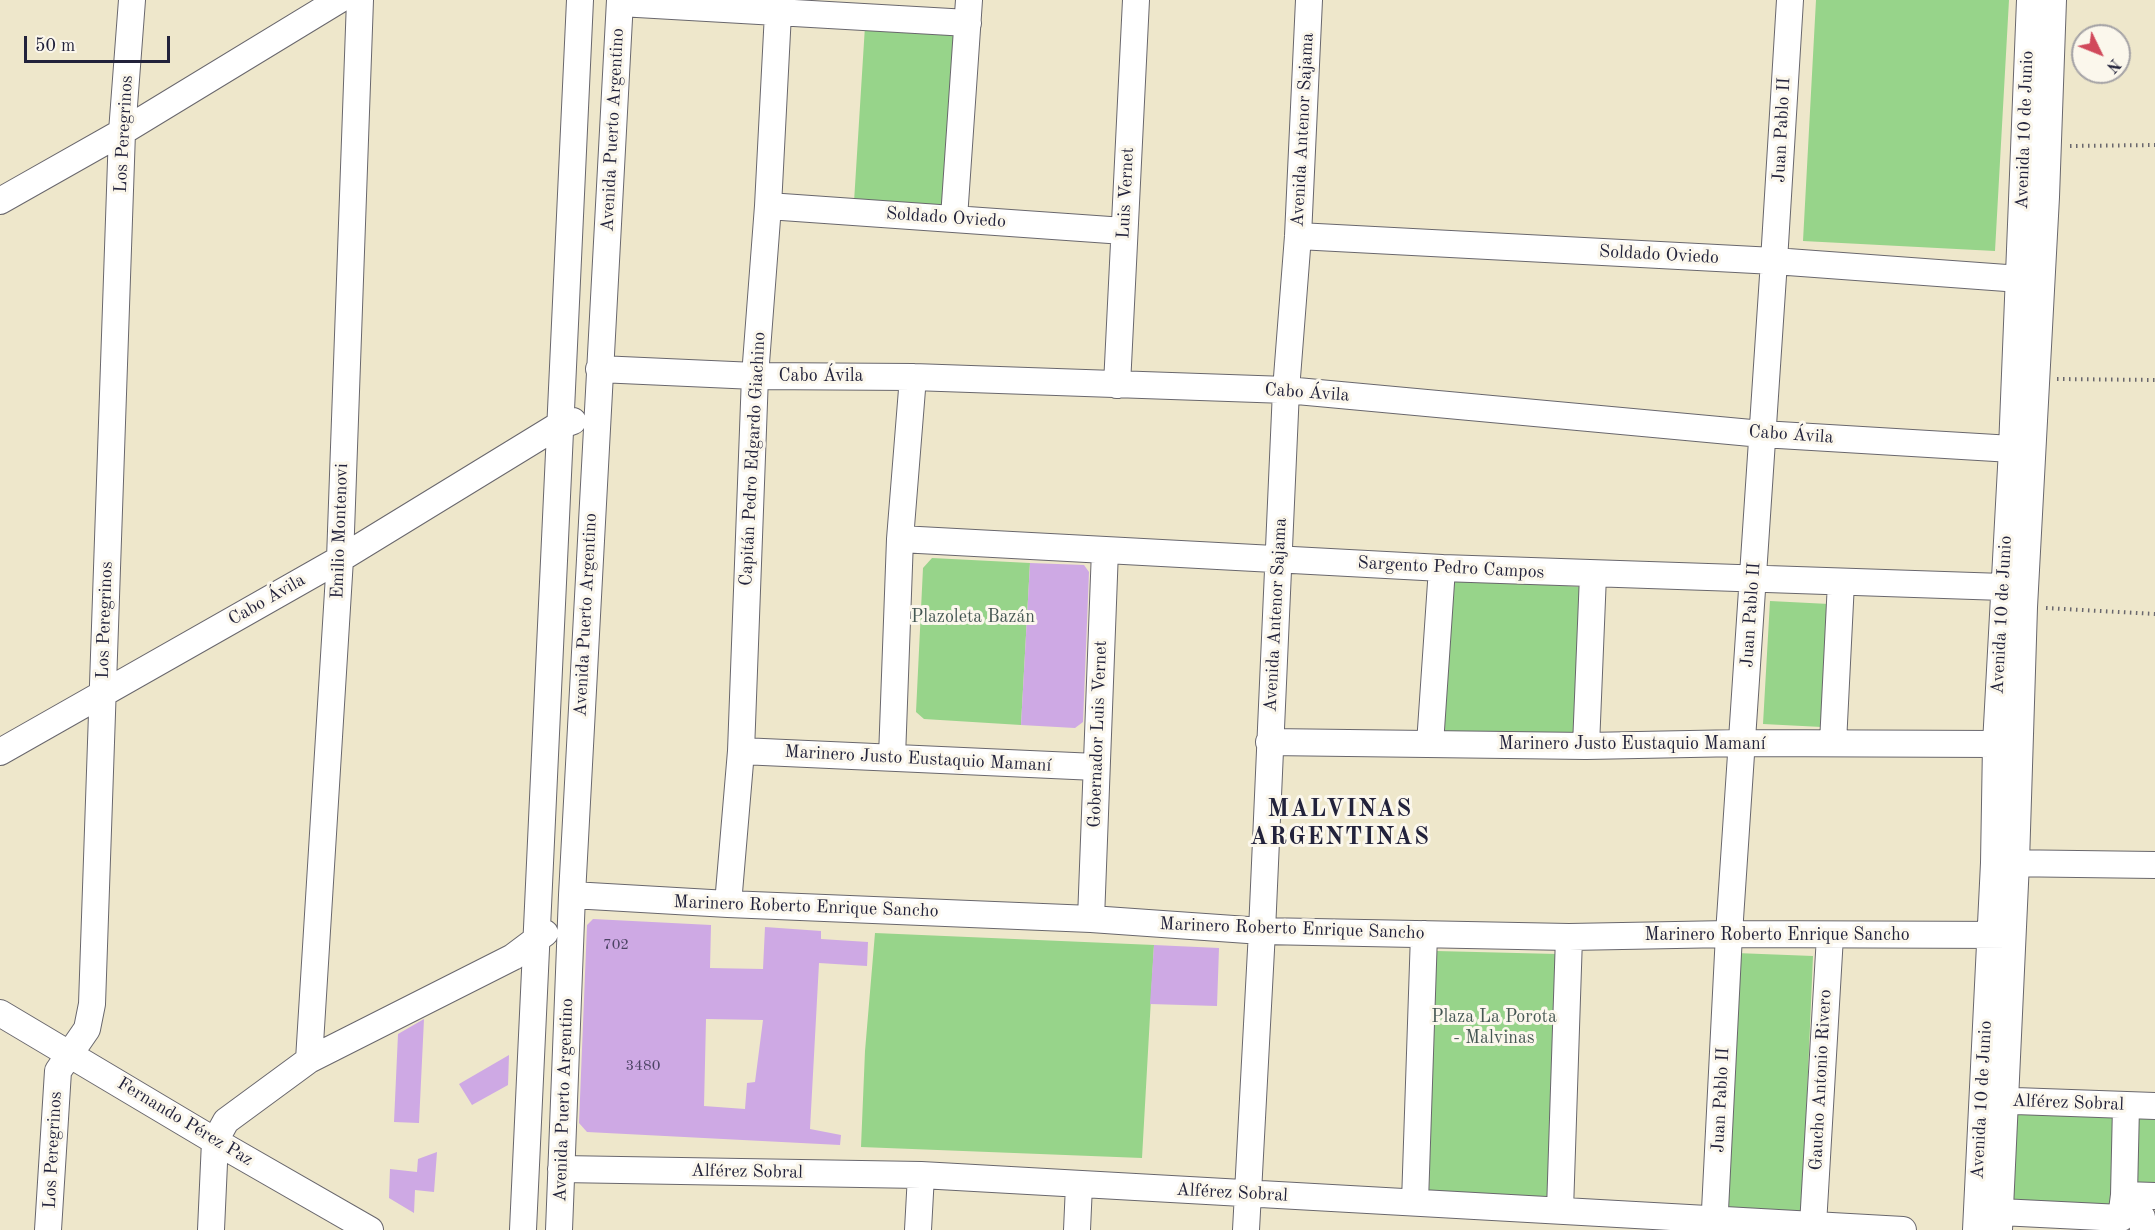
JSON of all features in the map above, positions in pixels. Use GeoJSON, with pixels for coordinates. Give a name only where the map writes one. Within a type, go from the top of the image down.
{"type":"FeatureCollection","features":[{"type":"Feature","properties":{"kind":"street","name":"Los Peregrinos"},"geometry":{"type":"LineString","coordinates":[[48,1230],[58,1071],[87,1029],[92,1004],[122,132],[132,0]]}},
{"type":"Feature","properties":{"kind":"street"},"geometry":{"type":"LineString","coordinates":[[0,201],[122,132],[339,0]]}},
{"type":"Feature","properties":{"kind":"street","name":"Emilio Montenovi"},"geometry":{"type":"LineString","coordinates":[[309,1060],[340,559],[360,0]]}},
{"type":"Feature","properties":{"kind":"street","name":"Avenida Puerto Argentino"},"geometry":{"type":"LineString","coordinates":[[523,1230],[580,0]]}},
{"type":"Feature","properties":{"kind":"street","name":"Luis Vernet"},"geometry":{"type":"LineString","coordinates":[[1116,385],[1136,0]]}},
{"type":"Feature","properties":{"kind":"street","name":"Avenida Antenor Sajama"},"geometry":{"type":"LineString","coordinates":[[1246,1230],[1286,390],[1298,236],[1309,0]]}},
{"type":"Feature","properties":{"kind":"street","name":"Juan Pablo II"},"geometry":{"type":"LineString","coordinates":[[1715,1224],[1729,934],[1790,0]]}},
{"type":"Feature","properties":{"kind":"street","name":"Avenida 10 de Junio"},"geometry":{"type":"LineString","coordinates":[[2005,862],[1996,744],[2003,587],[2013,449],[2030,0]]}},
{"type":"Feature","properties":{"kind":"street","name":"Avenida 10 de Junio"},"geometry":{"type":"LineString","coordinates":[[1976,1230],[1993,1100],[2005,862],[2024,607],[2048,146],[2053,0]]}},
{"type":"Feature","properties":{"kind":"street"},"geometry":{"type":"LineString","coordinates":[[620,2],[778,13],[968,12],[954,218]]}},
{"type":"Feature","properties":{"kind":"street","name":"Avenida Puerto Argentino"},"geometry":{"type":"LineString","coordinates":[[559,1230],[572,895],[620,2]]}},
{"type":"Feature","properties":{"kind":"street","name":"Capitán Pedro Edgardo Giachino"},"geometry":{"type":"LineString","coordinates":[[728,904],[741,751],[755,376],[768,206],[778,13]]}},
{"type":"Feature","properties":{"kind":"street","name":"Soldado Oviedo"},"geometry":{"type":"LineString","coordinates":[[768,206],[1124,231]]}},
{"type":"Feature","properties":{"kind":"street","name":"Soldado Oviedo"},"geometry":{"type":"LineString","coordinates":[[1298,236],[1774,261],[2020,279]]}},
{"type":"Feature","properties":{"kind":"street","name":"Cabo Ávila"},"geometry":{"type":"LineString","coordinates":[[599,369],[755,376],[913,377],[1286,390],[1762,434],[2013,449]]}},
{"type":"Feature","properties":{"kind":"street"},"geometry":{"type":"LineString","coordinates":[[892,757],[900,539],[913,377]]}},
{"type":"Feature","properties":{"kind":"street","name":"Cabo Ávila"},"geometry":{"type":"LineString","coordinates":[[0,752],[340,559],[544,434],[597,412]]}},
{"type":"Feature","properties":{"kind":"street","name":"Sargento Pedro Campos"},"geometry":{"type":"LineString","coordinates":[[900,539],[1593,575],[2003,587]]}},
{"type":"Feature","properties":{"kind":"street","name":"Gobernador Luis Vernet"},"geometry":{"type":"LineString","coordinates":[[1091,918],[1105,550]]}},
{"type":"Feature","properties":{"kind":"street"},"geometry":{"type":"LineString","coordinates":[[1430,744],[1442,568]]}},
{"type":"Feature","properties":{"kind":"street"},"geometry":{"type":"LineString","coordinates":[[1586,746],[1593,575]]}},
{"type":"Feature","properties":{"kind":"street"},"geometry":{"type":"LineString","coordinates":[[1833,743],[1841,582]]}},
{"type":"Feature","properties":{"kind":"street","name":"Marinero Justo Eustaquio Mamaní"},"geometry":{"type":"LineString","coordinates":[[1269,742],[1586,746],[1742,743],[1996,744]]}},
{"type":"Feature","properties":{"kind":"street","name":"Marinero Justo Eustaquio Mamaní"},"geometry":{"type":"LineString","coordinates":[[741,751],[1096,767]]}},
{"type":"Feature","properties":{"kind":"street"},"geometry":{"type":"LineString","coordinates":[[2005,862],[2155,865]]}},
{"type":"Feature","properties":{"kind":"street","name":"Marinero Roberto Enrique Sancho"},"geometry":{"type":"LineString","coordinates":[[572,895],[728,904],[1091,918],[1262,931],[1569,937],[1729,934],[2001,935]]}},
{"type":"Feature","properties":{"kind":"street"},"geometry":{"type":"LineString","coordinates":[[211,1230],[215,1141],[226,1121],[309,1060],[513,957],[550,930],[572,933]]}},
{"type":"Feature","properties":{"kind":"street"},"geometry":{"type":"LineString","coordinates":[[1415,1202],[1424,934]]}},
{"type":"Feature","properties":{"kind":"street","name":"Gaucho Antonio Rivero"},"geometry":{"type":"LineString","coordinates":[[1813,1225],[1830,936]]}},
{"type":"Feature","properties":{"kind":"street"},"geometry":{"type":"LineString","coordinates":[[1560,1210],[1569,937]]}},
{"type":"Feature","properties":{"kind":"street","name":"Fernando Pérez Paz"},"geometry":{"type":"LineString","coordinates":[[0,1013],[364,1228]]}},
{"type":"Feature","properties":{"kind":"street","name":"Avenida 10 de Junio"},"geometry":{"type":"LineString","coordinates":[[1993,1100],[1999,1221]]}},
{"type":"Feature","properties":{"kind":"street","name":"Alférez Sobral"},"geometry":{"type":"LineString","coordinates":[[1993,1100],[2155,1106]]}},
{"type":"Feature","properties":{"kind":"street"},"geometry":{"type":"LineString","coordinates":[[1999,1221],[2121,1218],[2124,1195],[2126,1106]]}},
{"type":"Feature","properties":{"kind":"street","name":"Alférez Sobral"},"geometry":{"type":"LineString","coordinates":[[561,1169],[921,1176],[1560,1210],[1715,1224],[1813,1225],[1903,1230]]}},
{"type":"Feature","properties":{"kind":"street"},"geometry":{"type":"LineString","coordinates":[[918,1230],[921,1176]]}},
{"type":"Feature","properties":{"kind":"street"},"geometry":{"type":"LineString","coordinates":[[1077,1230],[1078,1185]]}},
{"type":"Feature","properties":{"kind":"street"},"geometry":{"type":"LineString","coordinates":[[2124,1195],[2155,1196]]}},
{"type":"Feature","properties":{"kind":"street"},"geometry":{"type":"LineString","coordinates":[[2124,1195],[2142,1217],[2143,1230]]}},
{"type":"Feature","properties":{"kind":"path"},"geometry":{"type":"LineString","coordinates":[[2048,146],[2155,145]]}},
{"type":"Feature","properties":{"kind":"path"},"geometry":{"type":"LineString","coordinates":[[2036,379],[2155,380]]}},
{"type":"Feature","properties":{"kind":"path"},"geometry":{"type":"LineString","coordinates":[[2024,607],[2155,614]]}},
{"type":"Feature","properties":{"kind":"green space"},"geometry":{"type":"Polygon","coordinates":[[[1816,0],[2009,0],[1995,251],[1803,241],[1816,0]]]}},
{"type":"Feature","properties":{"kind":"green space"},"geometry":{"type":"Polygon","coordinates":[[[865,26],[955,31],[944,207],[854,202],[865,26]]]}},
{"type":"Feature","properties":{"kind":"green space","name":"Plazoleta Bazán"},"geometry":{"type":"Polygon","coordinates":[[[932,558],[1030,563],[1021,725],[924,719],[916,712],[923,568],[932,558]]]}},
{"type":"Feature","properties":{"kind":"green space"},"geometry":{"type":"Polygon","coordinates":[[[1448,579],[1584,587],[1577,736],[1441,733],[1448,579]]]}},
{"type":"Feature","properties":{"kind":"green space"},"geometry":{"type":"Polygon","coordinates":[[[1770,601],[1829,604],[1822,727],[1763,724],[1770,601]]]}},
{"type":"Feature","properties":{"kind":"green space"},"geometry":{"type":"Polygon","coordinates":[[[875,933],[1154,945],[1142,1158],[861,1147],[865,1051],[875,933]]]}},
{"type":"Feature","properties":{"kind":"green space","name":"Plaza La Porota - Malvinas"},"geometry":{"type":"Polygon","coordinates":[[[1436,951],[1557,954],[1547,1198],[1429,1193],[1436,951]]]}},
{"type":"Feature","properties":{"kind":"green space"},"geometry":{"type":"Polygon","coordinates":[[[1736,953],[1813,956],[1802,1213],[1725,1210],[1736,953]]]}},
{"type":"Feature","properties":{"kind":"green space"},"geometry":{"type":"Polygon","coordinates":[[[2013,1109],[2120,1114],[2115,1211],[2008,1207],[2013,1109]]]}},
{"type":"Feature","properties":{"kind":"green space"},"geometry":{"type":"Polygon","coordinates":[[[2133,1114],[2155,1114],[2155,1191],[2131,1191],[2133,1114]]]}},
{"type":"Feature","properties":{"kind":"building"},"geometry":{"type":"Polygon","coordinates":[[[1030,563],[1084,565],[1089,572],[1083,722],[1075,728],[1021,725],[1030,563]]]}},
{"type":"Feature","properties":{"kind":"building"},"geometry":{"type":"Polygon","coordinates":[[[593,919],[711,925],[710,968],[763,969],[765,927],[821,931],[821,939],[868,942],[867,966],[819,963],[810,1129],[841,1135],[840,1145],[587,1132],[579,1123],[587,925],[593,919]],[[706,1019],[704,1106],[745,1109],[747,1083],[755,1082],[763,1020],[706,1019]]]}},
{"type":"Feature","properties":{"kind":"building"},"geometry":{"type":"Polygon","coordinates":[[[1154,945],[1219,948],[1217,1006],[1150,1004],[1154,945]]]}},
{"type":"Feature","properties":{"kind":"building"},"geometry":{"type":"Polygon","coordinates":[[[424,1019],[419,1123],[394,1122],[398,1034],[424,1019]]]}},
{"type":"Feature","properties":{"kind":"building"},"geometry":{"type":"Polygon","coordinates":[[[509,1055],[508,1085],[472,1105],[459,1084],[509,1055]]]}},
{"type":"Feature","properties":{"kind":"building"},"geometry":{"type":"Polygon","coordinates":[[[437,1152],[434,1192],[415,1190],[414,1213],[389,1198],[390,1169],[417,1172],[418,1159],[437,1152]]]}},
{"type":"Feature","properties":{"kind":"district","name":"MALVINAS ARGENTINAS"},"geometry":{"type":"Point","coordinates":[1340,824]}}]}
